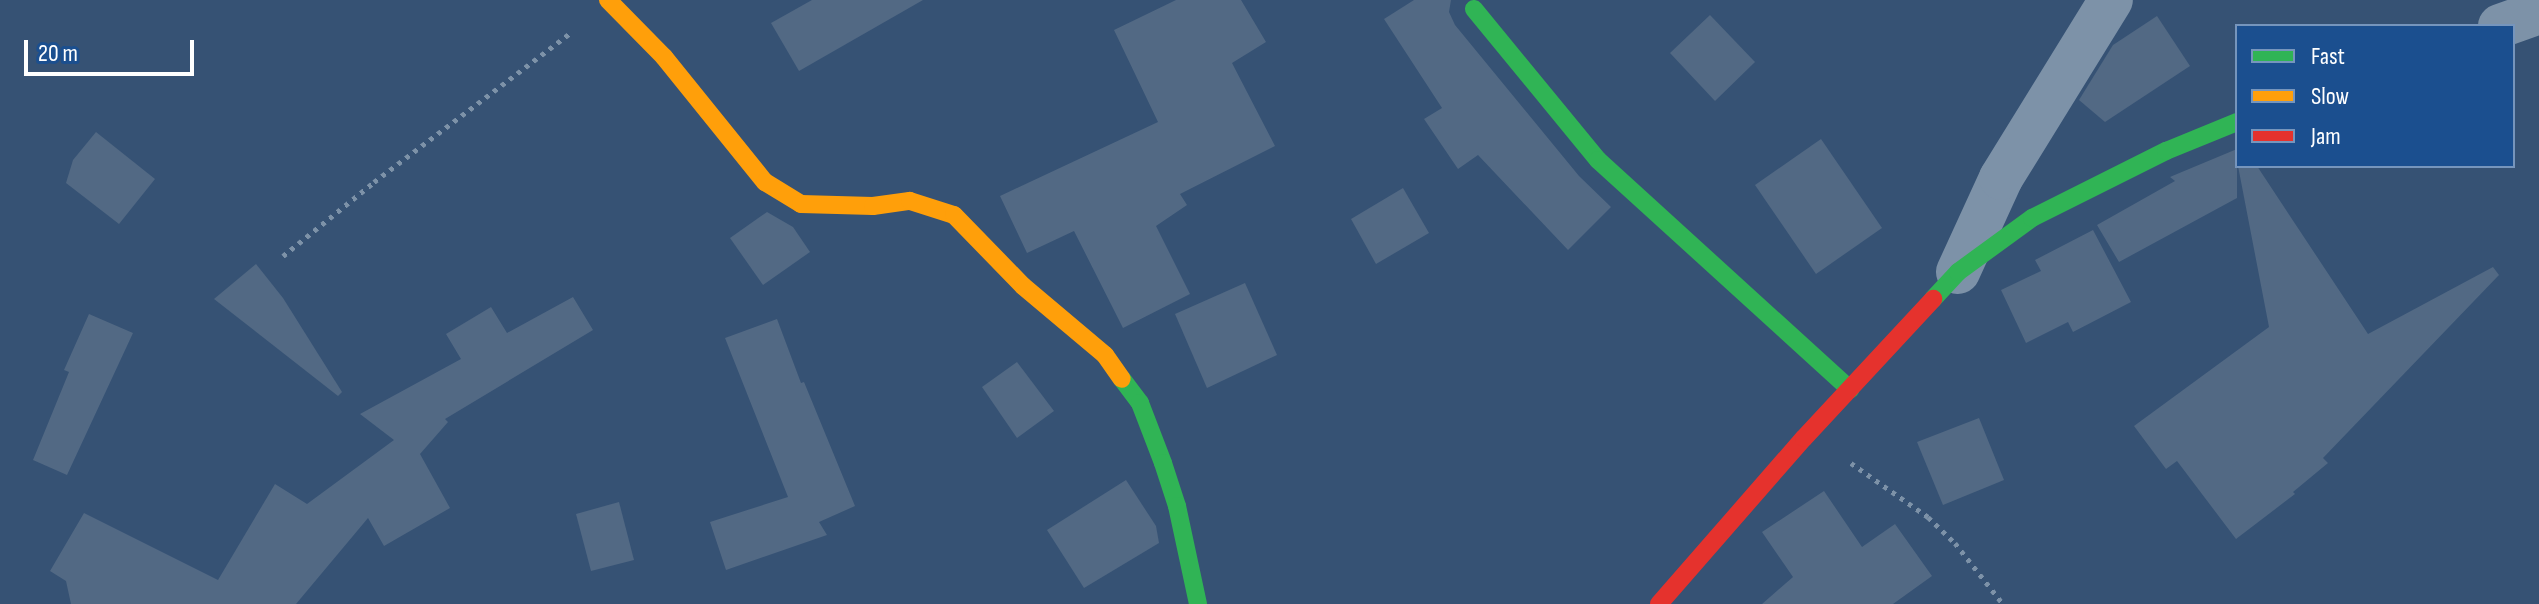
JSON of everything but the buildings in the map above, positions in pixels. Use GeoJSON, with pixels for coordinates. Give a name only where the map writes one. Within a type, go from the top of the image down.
{"type":"FeatureCollection","features":[{"type":"Feature","properties":{"kind":"street"},"geometry":{"type":"LineString","coordinates":[[1958,272],[2001,178],[2111,0]]}},
{"type":"Feature","properties":{"kind":"street"},"geometry":{"type":"LineString","coordinates":[[609,1],[664,57],[765,182],[801,204],[873,206],[910,201],[954,215],[1023,286],[1105,355],[1140,403],[1158,451],[1177,506],[1198,604]]}},
{"type":"Feature","properties":{"kind":"street"},"geometry":{"type":"LineString","coordinates":[[1474,9],[1598,160],[1850,389]]}},
{"type":"Feature","properties":{"kind":"street"},"geometry":{"type":"LineString","coordinates":[[2506,24],[2539,12]]}},
{"type":"Feature","properties":{"kind":"street"},"geometry":{"type":"LineString","coordinates":[[1659,604],[1804,438],[1958,272],[2032,218],[2166,151],[2235,123]]}},
{"type":"Feature","properties":{"kind":"path"},"geometry":{"type":"LineString","coordinates":[[283,256],[609,1]]}},
{"type":"Feature","properties":{"kind":"path"},"geometry":{"type":"LineString","coordinates":[[1804,438],[1866,471],[1928,517],[1955,543],[2003,604]]}},
{"type":"Feature","properties":{"kind":"traffic: fast"},"geometry":{"type":"LineString","coordinates":[[1474,9],[1598,160],[1850,389]]}},
{"type":"Feature","properties":{"kind":"traffic: fast"},"geometry":{"type":"LineString","coordinates":[[1933,299],[1958,272],[2032,218],[2166,151],[2235,123]]}},
{"type":"Feature","properties":{"kind":"traffic: fast"},"geometry":{"type":"LineString","coordinates":[[1122,379],[1140,403],[1163,463],[1177,506],[1198,604]]}},
{"type":"Feature","properties":{"kind":"traffic: slow"},"geometry":{"type":"LineString","coordinates":[[608,0],[664,57],[765,182],[801,204],[873,206],[910,201],[954,215],[1023,286],[1105,355],[1122,379]]}},
{"type":"Feature","properties":{"kind":"traffic: jam"},"geometry":{"type":"LineString","coordinates":[[1659,604],[1804,438],[1933,299]]}}]}
